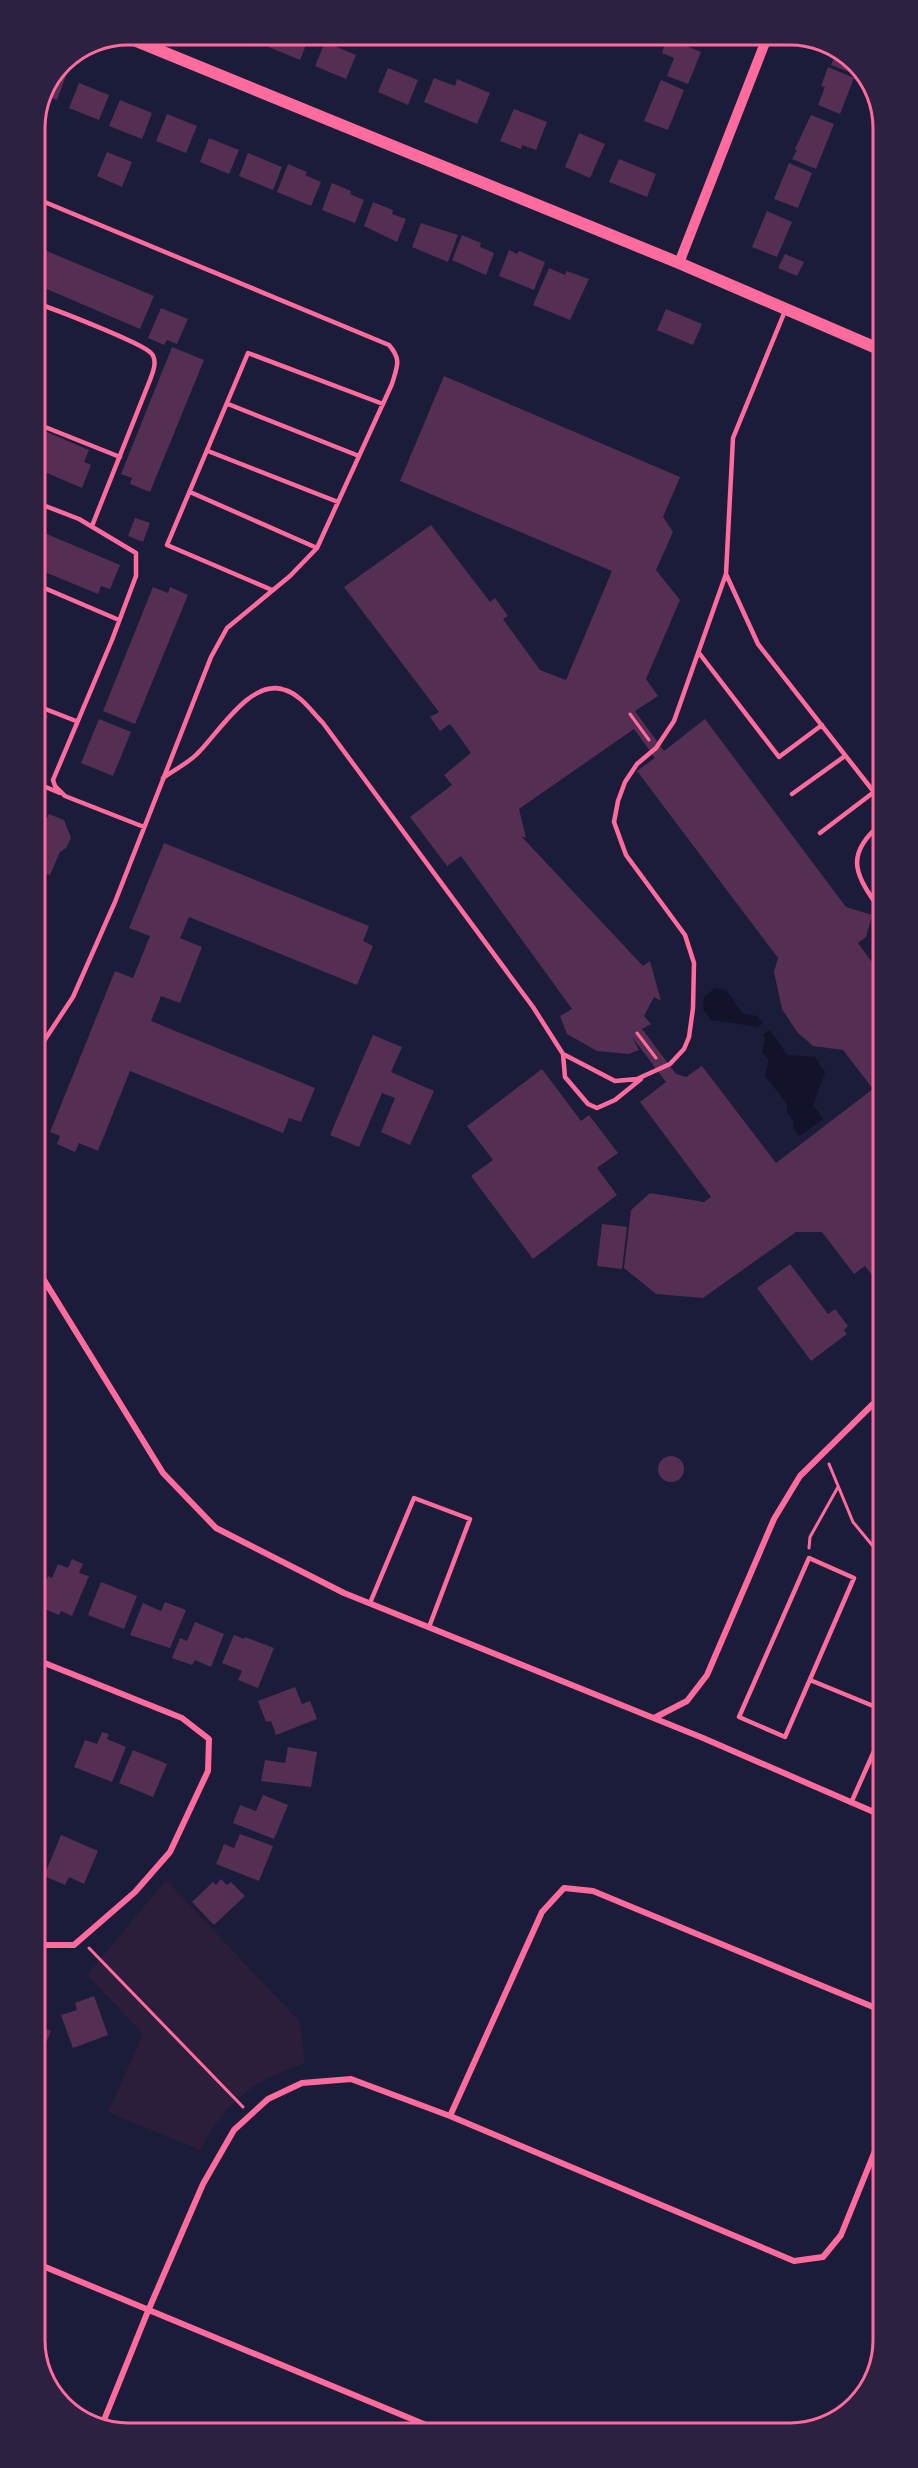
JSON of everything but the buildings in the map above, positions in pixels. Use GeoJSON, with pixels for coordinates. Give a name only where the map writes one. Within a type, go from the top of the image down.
{"type":"FeatureCollection","features":[{"type":"Feature","properties":{"kind":"main road"},"geometry":{"type":"LineString","coordinates":[[146,45],[679,263],[785,311],[873,347]]}},
{"type":"Feature","properties":{"kind":"street"},"geometry":{"type":"LineString","coordinates":[[679,263],[764,45]]}},
{"type":"Feature","properties":{"kind":"street"},"geometry":{"type":"LineString","coordinates":[[45,1282],[163,1473],[216,1528],[344,1593],[654,1718],[873,1812]]}},
{"type":"Feature","properties":{"kind":"street"},"geometry":{"type":"LineString","coordinates":[[654,1718],[687,1701],[707,1675],[774,1520],[800,1476],[873,1404]]}},
{"type":"Feature","properties":{"kind":"street"},"geometry":{"type":"LineString","coordinates":[[45,1663],[182,1718],[209,1739],[208,1771],[170,1852],[135,1892],[75,1945],[45,1945]]}},
{"type":"Feature","properties":{"kind":"street"},"geometry":{"type":"LineString","coordinates":[[450,2116],[542,1912],[564,1888],[593,1891],[873,2007]]}},
{"type":"Feature","properties":{"kind":"street"},"geometry":{"type":"LineString","coordinates":[[104,2419],[148,2311],[204,2184],[234,2130],[268,2099],[302,2083],[351,2079],[450,2116],[794,2261],[823,2258],[841,2235],[873,2156]]}},
{"type":"Feature","properties":{"kind":"street"},"geometry":{"type":"LineString","coordinates":[[45,2267],[420,2423]]}},
{"type":"Feature","properties":{"kind":"lane"},"geometry":{"type":"LineString","coordinates":[[45,202],[388,345],[396,353],[398,361],[392,384],[318,548],[227,628],[211,657],[115,902],[72,997],[45,1039]]}},
{"type":"Feature","properties":{"kind":"lane"},"geometry":{"type":"LineString","coordinates":[[45,307],[135,344],[151,353],[155,365],[92,526]]}},
{"type":"Feature","properties":{"kind":"lane"},"geometry":{"type":"LineString","coordinates":[[563,1054],[615,1081],[637,1079],[670,1064],[684,1049],[689,1037],[693,1008],[694,963],[685,935],[626,855],[614,822],[625,782],[637,764],[656,748],[674,721],[726,574],[733,438],[785,311]]}},
{"type":"Feature","properties":{"kind":"lane"},"geometry":{"type":"LineString","coordinates":[[272,590],[167,545],[248,354],[383,404]]}},
{"type":"Feature","properties":{"kind":"lane"},"geometry":{"type":"LineString","coordinates":[[228,404],[359,456]]}},
{"type":"Feature","properties":{"kind":"lane"},"geometry":{"type":"LineString","coordinates":[[45,427],[120,457]]}},
{"type":"Feature","properties":{"kind":"lane"},"geometry":{"type":"LineString","coordinates":[[208,451],[338,502]]}},
{"type":"Feature","properties":{"kind":"lane"},"geometry":{"type":"LineString","coordinates":[[190,492],[318,548]]}},
{"type":"Feature","properties":{"kind":"lane"},"geometry":{"type":"LineString","coordinates":[[45,506],[92,526],[136,552],[136,576],[120,620],[53,780],[55,786],[65,795]]}},
{"type":"Feature","properties":{"kind":"lane"},"geometry":{"type":"LineString","coordinates":[[726,574],[758,644],[873,791]]}},
{"type":"Feature","properties":{"kind":"lane"},"geometry":{"type":"LineString","coordinates":[[45,588],[120,620]]}},
{"type":"Feature","properties":{"kind":"lane"},"geometry":{"type":"LineString","coordinates":[[699,653],[779,757],[822,725]]}},
{"type":"Feature","properties":{"kind":"lane"},"geometry":{"type":"LineString","coordinates":[[163,778],[195,756],[246,700],[261,691],[274,688],[295,694],[323,723],[533,1007],[563,1054],[565,1077],[588,1104],[597,1108],[615,1100],[648,1074]]}},
{"type":"Feature","properties":{"kind":"lane"},"geometry":{"type":"LineString","coordinates":[[45,709],[76,721]]}},
{"type":"Feature","properties":{"kind":"lane"},"geometry":{"type":"LineString","coordinates":[[792,794],[845,756]]}},
{"type":"Feature","properties":{"kind":"lane"},"geometry":{"type":"LineString","coordinates":[[45,787],[144,827]]}},
{"type":"Feature","properties":{"kind":"lane"},"geometry":{"type":"LineString","coordinates":[[820,833],[873,793]]}},
{"type":"Feature","properties":{"kind":"lane"},"geometry":{"type":"LineString","coordinates":[[873,833],[860,847],[857,863],[861,882],[873,899]]}},
{"type":"Feature","properties":{"kind":"lane"},"geometry":{"type":"LineString","coordinates":[[370,1603],[414,1498],[470,1519],[429,1627]]}},
{"type":"Feature","properties":{"kind":"lane"},"geometry":{"type":"LineString","coordinates":[[808,1558],[854,1578],[810,1680],[785,1737],[739,1717],[808,1558]]}},
{"type":"Feature","properties":{"kind":"lane"},"geometry":{"type":"LineString","coordinates":[[810,1680],[873,1706]]}},
{"type":"Feature","properties":{"kind":"lane"},"geometry":{"type":"LineString","coordinates":[[851,1803],[873,1754]]}},
{"type":"Feature","properties":{"kind":"path"},"geometry":{"type":"LineString","coordinates":[[630,714],[654,746]]}},
{"type":"Feature","properties":{"kind":"path"},"geometry":{"type":"LineString","coordinates":[[637,1033],[657,1060]]}},
{"type":"Feature","properties":{"kind":"path"},"geometry":{"type":"LineString","coordinates":[[824,1453],[853,1522],[873,1546]]}},
{"type":"Feature","properties":{"kind":"path"},"geometry":{"type":"LineString","coordinates":[[808,1558],[810,1537],[838,1487]]}},
{"type":"Feature","properties":{"kind":"path"},"geometry":{"type":"LineString","coordinates":[[81,1939],[251,2114]]}},
{"type":"Feature","properties":{"kind":"shaded area"},"geometry":{"type":"Polygon","coordinates":[[[715,988],[726,990],[743,1014],[757,1016],[763,1023],[757,1028],[711,1020],[703,1009],[704,997],[715,988]]]}},
{"type":"Feature","properties":{"kind":"shaded area"},"geometry":{"type":"Polygon","coordinates":[[[770,1030],[787,1055],[815,1057],[825,1073],[813,1105],[823,1119],[800,1136],[793,1128],[794,1122],[787,1112],[787,1104],[765,1076],[769,1060],[762,1052],[765,1038],[763,1035],[770,1030]]]}},
{"type":"Feature","properties":{"kind":"shaded area"},"geometry":{"type":"Polygon","coordinates":[[[166,1880],[300,2022],[305,2063],[270,2077],[243,2095],[220,2118],[200,2150],[108,2112],[143,2034],[87,1975],[166,1880]]]}}]}
